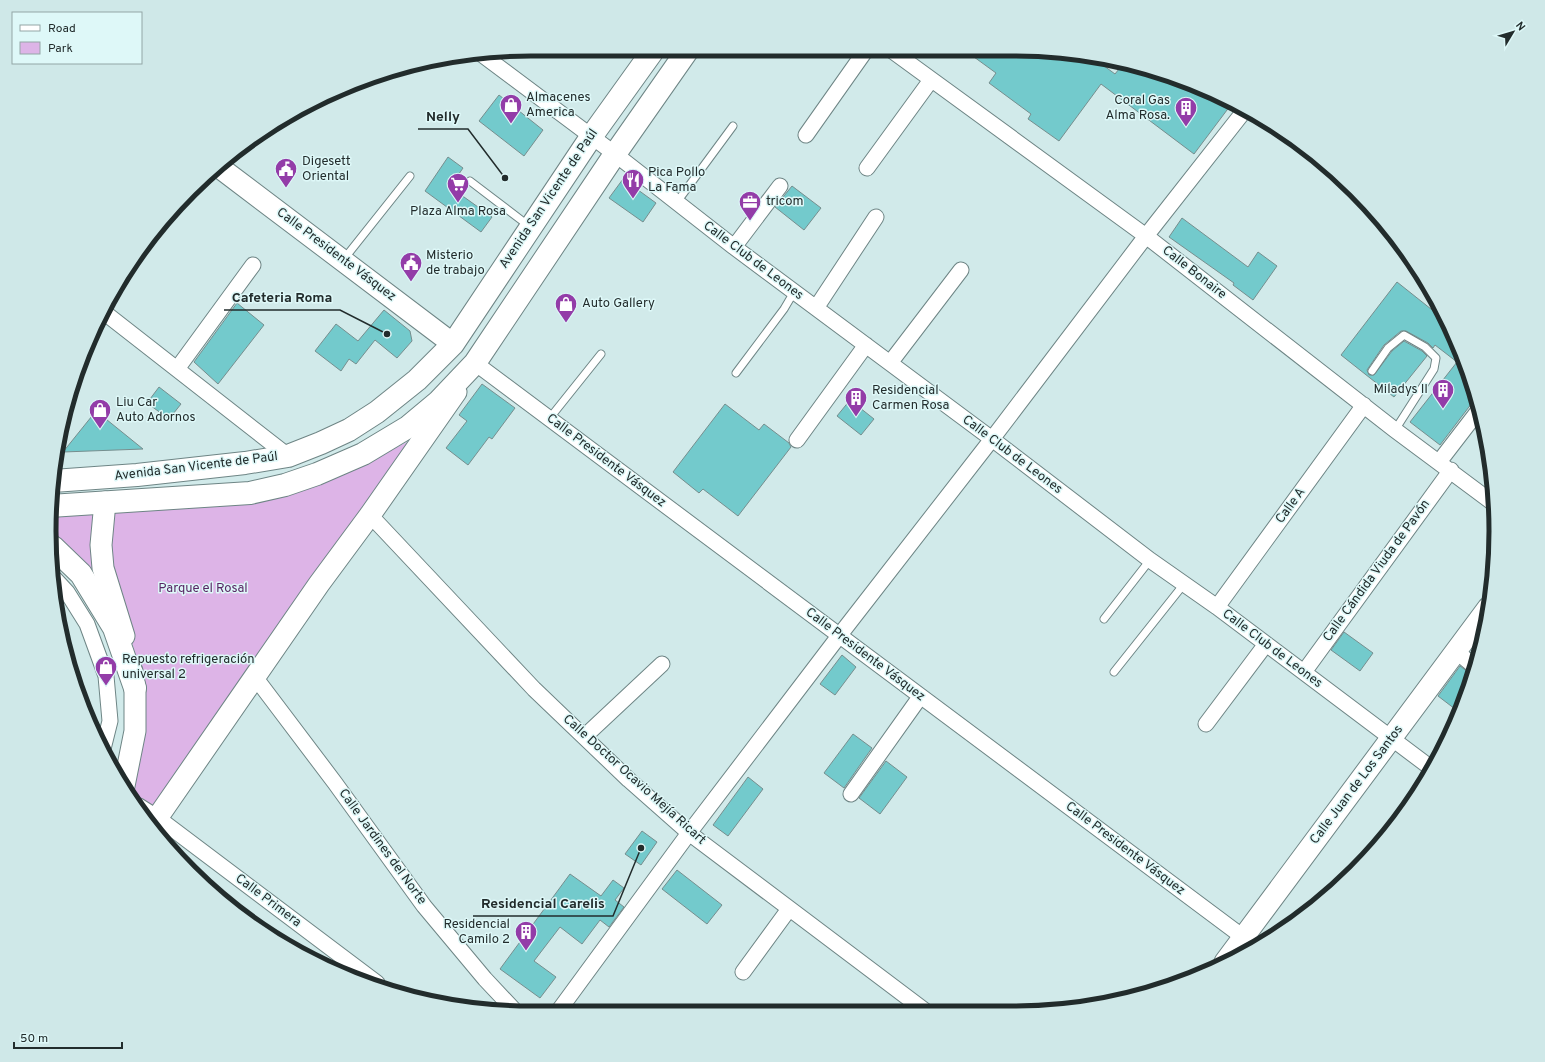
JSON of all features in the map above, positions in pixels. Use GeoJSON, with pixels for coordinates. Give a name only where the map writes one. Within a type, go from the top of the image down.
{"type":"FeatureCollection","features":[{"type":"Feature","properties":{"kind":"main road","name":"Avenida San Vicente de Paúl"},"geometry":{"type":"LineString","coordinates":[[59,481],[137,475],[245,463],[288,456],[349,430],[377,412],[418,380],[453,344],[591,137],[649,56]]}},
{"type":"Feature","properties":{"kind":"main road","name":"Avenida San Vicente de Paúl"},"geometry":{"type":"LineString","coordinates":[[57,506],[250,493],[285,485],[317,474],[363,454],[408,427],[438,402],[475,363],[615,154],[685,56]]}},
{"type":"Feature","properties":{"kind":"main road"},"geometry":{"type":"LineString","coordinates":[[57,550],[81,574],[114,628],[134,688]]}},
{"type":"Feature","properties":{"kind":"street"},"geometry":{"type":"LineString","coordinates":[[806,135],[862,56]]}},
{"type":"Feature","properties":{"kind":"street","name":"Calle Bonaire"},"geometry":{"type":"LineString","coordinates":[[899,56],[1146,236],[1395,430],[1488,499]]}},
{"type":"Feature","properties":{"kind":"street","name":"Calle Club de Leones"},"geometry":{"type":"LineString","coordinates":[[487,58],[615,154],[734,247],[992,439],[1150,560],[1217,607],[1392,737],[1427,765]]}},
{"type":"Feature","properties":{"kind":"street"},"geometry":{"type":"LineString","coordinates":[[867,168],[932,80]]}},
{"type":"Feature","properties":{"kind":"street"},"geometry":{"type":"LineString","coordinates":[[562,1006],[689,833],[839,636],[992,439],[1146,236],[1242,114]]}},
{"type":"Feature","properties":{"kind":"street","name":"Calle Presidente Vásquez"},"geometry":{"type":"LineString","coordinates":[[223,170],[453,344]]}},
{"type":"Feature","properties":{"kind":"street"},"geometry":{"type":"LineString","coordinates":[[734,247],[780,186]]}},
{"type":"Feature","properties":{"kind":"street"},"geometry":{"type":"LineString","coordinates":[[816,308],[876,217]]}},
{"type":"Feature","properties":{"kind":"street"},"geometry":{"type":"LineString","coordinates":[[177,369],[253,265]]}},
{"type":"Feature","properties":{"kind":"street"},"geometry":{"type":"LineString","coordinates":[[890,363],[961,270]]}},
{"type":"Feature","properties":{"kind":"street"},"geometry":{"type":"LineString","coordinates":[[108,315],[288,456]]}},
{"type":"Feature","properties":{"kind":"street"},"geometry":{"type":"LineString","coordinates":[[797,440],[866,345]]}},
{"type":"Feature","properties":{"kind":"street","name":"Calle Presidente Vásquez"},"geometry":{"type":"LineString","coordinates":[[475,363],[1249,942]]}},
{"type":"Feature","properties":{"kind":"street","name":"Avenida San Vicente de Paúl"},"geometry":{"type":"LineString","coordinates":[[156,821],[319,584],[370,515],[475,363]]}},
{"type":"Feature","properties":{"kind":"street","name":"Calle A"},"geometry":{"type":"LineString","coordinates":[[1217,607],[1364,405]]}},
{"type":"Feature","properties":{"kind":"street","name":"Calle Cándida Viuda de Pavón"},"geometry":{"type":"LineString","coordinates":[[1304,672],[1445,466],[1475,417]]}},
{"type":"Feature","properties":{"kind":"street"},"geometry":{"type":"LineString","coordinates":[[105,502],[101,545],[103,568],[130,655],[134,688],[135,731],[126,778]]}},
{"type":"Feature","properties":{"kind":"street","name":"Calle Doctor Ocavio Mejía Ricart"},"geometry":{"type":"LineString","coordinates":[[370,515],[534,689],[629,780],[689,833],[919,1006]]}},
{"type":"Feature","properties":{"kind":"street"},"geometry":{"type":"LineString","coordinates":[[59,583],[67,592],[88,624],[106,676],[110,721],[105,741]]}},
{"type":"Feature","properties":{"kind":"street","name":"Calle Juan de Los Santos"},"geometry":{"type":"LineString","coordinates":[[1249,942],[1392,737],[1481,618]]}},
{"type":"Feature","properties":{"kind":"street"},"geometry":{"type":"LineString","coordinates":[[1206,724],[1266,644]]}},
{"type":"Feature","properties":{"kind":"street"},"geometry":{"type":"LineString","coordinates":[[1456,652],[1470,663]]}},
{"type":"Feature","properties":{"kind":"street"},"geometry":{"type":"LineString","coordinates":[[584,737],[662,664]]}},
{"type":"Feature","properties":{"kind":"street","name":"Calle Jardines del Norte"},"geometry":{"type":"LineString","coordinates":[[256,677],[424,906],[485,979],[510,1005]]}},
{"type":"Feature","properties":{"kind":"street"},"geometry":{"type":"LineString","coordinates":[[851,794],[920,697]]}},
{"type":"Feature","properties":{"kind":"street","name":"Calle Primera"},"geometry":{"type":"LineString","coordinates":[[156,821],[370,978]]}},
{"type":"Feature","properties":{"kind":"street"},"geometry":{"type":"LineString","coordinates":[[743,972],[789,909]]}},
{"type":"Feature","properties":{"kind":"lane"},"geometry":{"type":"LineString","coordinates":[[676,202],[733,126]]}},
{"type":"Feature","properties":{"kind":"lane"},"geometry":{"type":"LineString","coordinates":[[343,261],[410,176]]}},
{"type":"Feature","properties":{"kind":"lane"},"geometry":{"type":"LineString","coordinates":[[470,181],[531,227]]}},
{"type":"Feature","properties":{"kind":"lane"},"geometry":{"type":"LineString","coordinates":[[736,373],[784,309],[794,292]]}},
{"type":"Feature","properties":{"kind":"lane"},"geometry":{"type":"LineString","coordinates":[[1372,371],[1388,348],[1404,335],[1425,347],[1436,358],[1434,369],[1395,430]]}},
{"type":"Feature","properties":{"kind":"lane"},"geometry":{"type":"LineString","coordinates":[[549,419],[601,354]]}},
{"type":"Feature","properties":{"kind":"lane"},"geometry":{"type":"LineString","coordinates":[[1104,619],[1150,560]]}},
{"type":"Feature","properties":{"kind":"lane"},"geometry":{"type":"LineString","coordinates":[[1114,672],[1184,584]]}},
{"type":"Feature","properties":{"kind":"green space","name":"Parque el Rosal"},"geometry":{"type":"Polygon","coordinates":[[[413,439],[149,813],[128,782],[136,657],[106,546],[109,509],[359,467],[413,439]]]}},
{"type":"Feature","properties":{"kind":"green space"},"geometry":{"type":"Polygon","coordinates":[[[96,512],[103,594],[65,545],[56,539],[57,515],[96,512]]]}},
{"type":"Feature","properties":{"kind":"building"},"geometry":{"type":"Polygon","coordinates":[[[973,56],[1045,57],[1102,64],[1115,74],[1120,68],[1167,81],[1196,92],[1229,108],[1194,154],[1101,84],[1059,141],[1028,119],[1031,114],[989,83],[996,73],[973,56]]]}},
{"type":"Feature","properties":{"kind":"building","name":"Almacenes America"},"geometry":{"type":"Polygon","coordinates":[[[499,95],[543,130],[524,156],[479,121],[499,95]]]}},
{"type":"Feature","properties":{"kind":"building","name":"Plaza Alma Rosa"},"geometry":{"type":"Polygon","coordinates":[[[448,157],[463,168],[450,187],[492,217],[481,232],[425,191],[448,157]]]}},
{"type":"Feature","properties":{"kind":"building","name":"Pica Pollo La Fama"},"geometry":{"type":"Polygon","coordinates":[[[623,179],[656,203],[643,222],[609,198],[623,179]]]}},
{"type":"Feature","properties":{"kind":"building"},"geometry":{"type":"Polygon","coordinates":[[[792,186],[821,208],[804,230],[775,207],[792,186]]]}},
{"type":"Feature","properties":{"kind":"building"},"geometry":{"type":"Polygon","coordinates":[[[1182,218],[1248,267],[1258,252],[1277,266],[1253,300],[1233,285],[1234,283],[1169,237],[1182,218]]]}},
{"type":"Feature","properties":{"kind":"building"},"geometry":{"type":"Polygon","coordinates":[[[1397,282],[1435,312],[1453,349],[1472,403],[1440,445],[1410,422],[1457,362],[1435,345],[1433,348],[1428,343],[1406,331],[1401,331],[1384,345],[1367,370],[1369,375],[1374,375],[1392,351],[1404,341],[1422,351],[1427,356],[1394,397],[1341,355],[1397,282]]]}},
{"type":"Feature","properties":{"kind":"building"},"geometry":{"type":"Polygon","coordinates":[[[237,303],[264,325],[218,384],[194,362],[237,303]]]}},
{"type":"Feature","properties":{"kind":"building"},"geometry":{"type":"Polygon","coordinates":[[[384,310],[410,331],[412,341],[397,358],[375,340],[356,364],[349,359],[341,371],[315,351],[336,324],[358,341],[384,310]]]}},
{"type":"Feature","properties":{"kind":"building"},"geometry":{"type":"Polygon","coordinates":[[[482,384],[515,408],[492,439],[489,437],[468,465],[446,448],[467,421],[459,415],[482,384]]]}},
{"type":"Feature","properties":{"kind":"building"},"geometry":{"type":"Polygon","coordinates":[[[159,387],[181,404],[169,419],[147,403],[159,387]]]}},
{"type":"Feature","properties":{"kind":"building","name":"Residencial Carmen Rosa"},"geometry":{"type":"Polygon","coordinates":[[[850,400],[874,419],[861,435],[837,416],[850,400]]]}},
{"type":"Feature","properties":{"kind":"building"},"geometry":{"type":"Polygon","coordinates":[[[725,404],[759,430],[764,424],[789,443],[791,447],[738,516],[703,489],[699,493],[673,472],[725,404]]]}},
{"type":"Feature","properties":{"kind":"building","name":"Liu Car Auto Adornos"},"geometry":{"type":"Polygon","coordinates":[[[96,411],[143,449],[63,452],[96,411]]]}},
{"type":"Feature","properties":{"kind":"building"},"geometry":{"type":"Polygon","coordinates":[[[1344,632],[1373,653],[1360,671],[1331,650],[1344,632]]]}},
{"type":"Feature","properties":{"kind":"building"},"geometry":{"type":"Polygon","coordinates":[[[842,655],[856,667],[835,695],[820,684],[842,655]]]}},
{"type":"Feature","properties":{"kind":"building"},"geometry":{"type":"Polygon","coordinates":[[[1460,666],[1468,672],[1455,709],[1438,696],[1460,666]]]}},
{"type":"Feature","properties":{"kind":"building"},"geometry":{"type":"Polygon","coordinates":[[[853,734],[872,748],[844,788],[824,773],[853,734]]]}},
{"type":"Feature","properties":{"kind":"building"},"geometry":{"type":"Polygon","coordinates":[[[886,761],[907,777],[880,814],[859,798],[886,761]]]}},
{"type":"Feature","properties":{"kind":"building"},"geometry":{"type":"Polygon","coordinates":[[[748,777],[763,789],[728,836],[713,825],[748,777]]]}},
{"type":"Feature","properties":{"kind":"building"},"geometry":{"type":"Polygon","coordinates":[[[642,831],[657,842],[641,865],[625,854],[642,831]]]}},
{"type":"Feature","properties":{"kind":"building"},"geometry":{"type":"Polygon","coordinates":[[[677,870],[722,905],[707,924],[662,889],[677,870]]]}},
{"type":"Feature","properties":{"kind":"building","name":"Residencial Camilo 2"},"geometry":{"type":"Polygon","coordinates":[[[570,874],[601,896],[613,880],[624,888],[615,900],[624,907],[609,927],[600,920],[582,944],[560,927],[534,961],[556,977],[540,998],[500,969],[570,874]]]}},
{"type":"Feature","properties":{"kind":"place","name":"Almacenes America"},"geometry":{"type":"Point","coordinates":[511,124]}},
{"type":"Feature","properties":{"kind":"place","name":"Coral Gas Alma Rosa."},"geometry":{"type":"Point","coordinates":[1186,128]}},
{"type":"Feature","properties":{"kind":"place","name":"Nelly"},"geometry":{"type":"Point","coordinates":[505,178]}},
{"type":"Feature","properties":{"kind":"place","name":"Digesett Oriental"},"geometry":{"type":"Point","coordinates":[286,188]}},
{"type":"Feature","properties":{"kind":"place","name":"Pica Pollo La Fama"},"geometry":{"type":"Point","coordinates":[633,200]}},
{"type":"Feature","properties":{"kind":"place","name":"Plaza Alma Rosa"},"geometry":{"type":"Point","coordinates":[458,204]}},
{"type":"Feature","properties":{"kind":"place","name":"tricom"},"geometry":{"type":"Point","coordinates":[750,222]}},
{"type":"Feature","properties":{"kind":"place","name":"Misterio de trabajo"},"geometry":{"type":"Point","coordinates":[411,282]}},
{"type":"Feature","properties":{"kind":"place","name":"Auto Gallery"},"geometry":{"type":"Point","coordinates":[566,324]}},
{"type":"Feature","properties":{"kind":"place","name":"Cafeteria Roma"},"geometry":{"type":"Point","coordinates":[387,334]}},
{"type":"Feature","properties":{"kind":"place","name":"Miladys II"},"geometry":{"type":"Point","coordinates":[1443,410]}},
{"type":"Feature","properties":{"kind":"place","name":"Residencial Carmen Rosa"},"geometry":{"type":"Point","coordinates":[856,418]}},
{"type":"Feature","properties":{"kind":"place","name":"Liu Car Auto Adornos"},"geometry":{"type":"Point","coordinates":[100,430]}},
{"type":"Feature","properties":{"kind":"place","name":"Repuesto refrigeración universal 2"},"geometry":{"type":"Point","coordinates":[106,686]}},
{"type":"Feature","properties":{"kind":"place","name":"Residencial Carelis"},"geometry":{"type":"Point","coordinates":[641,848]}},
{"type":"Feature","properties":{"kind":"place","name":"Residencial Camilo 2"},"geometry":{"type":"Point","coordinates":[526,952]}}]}
